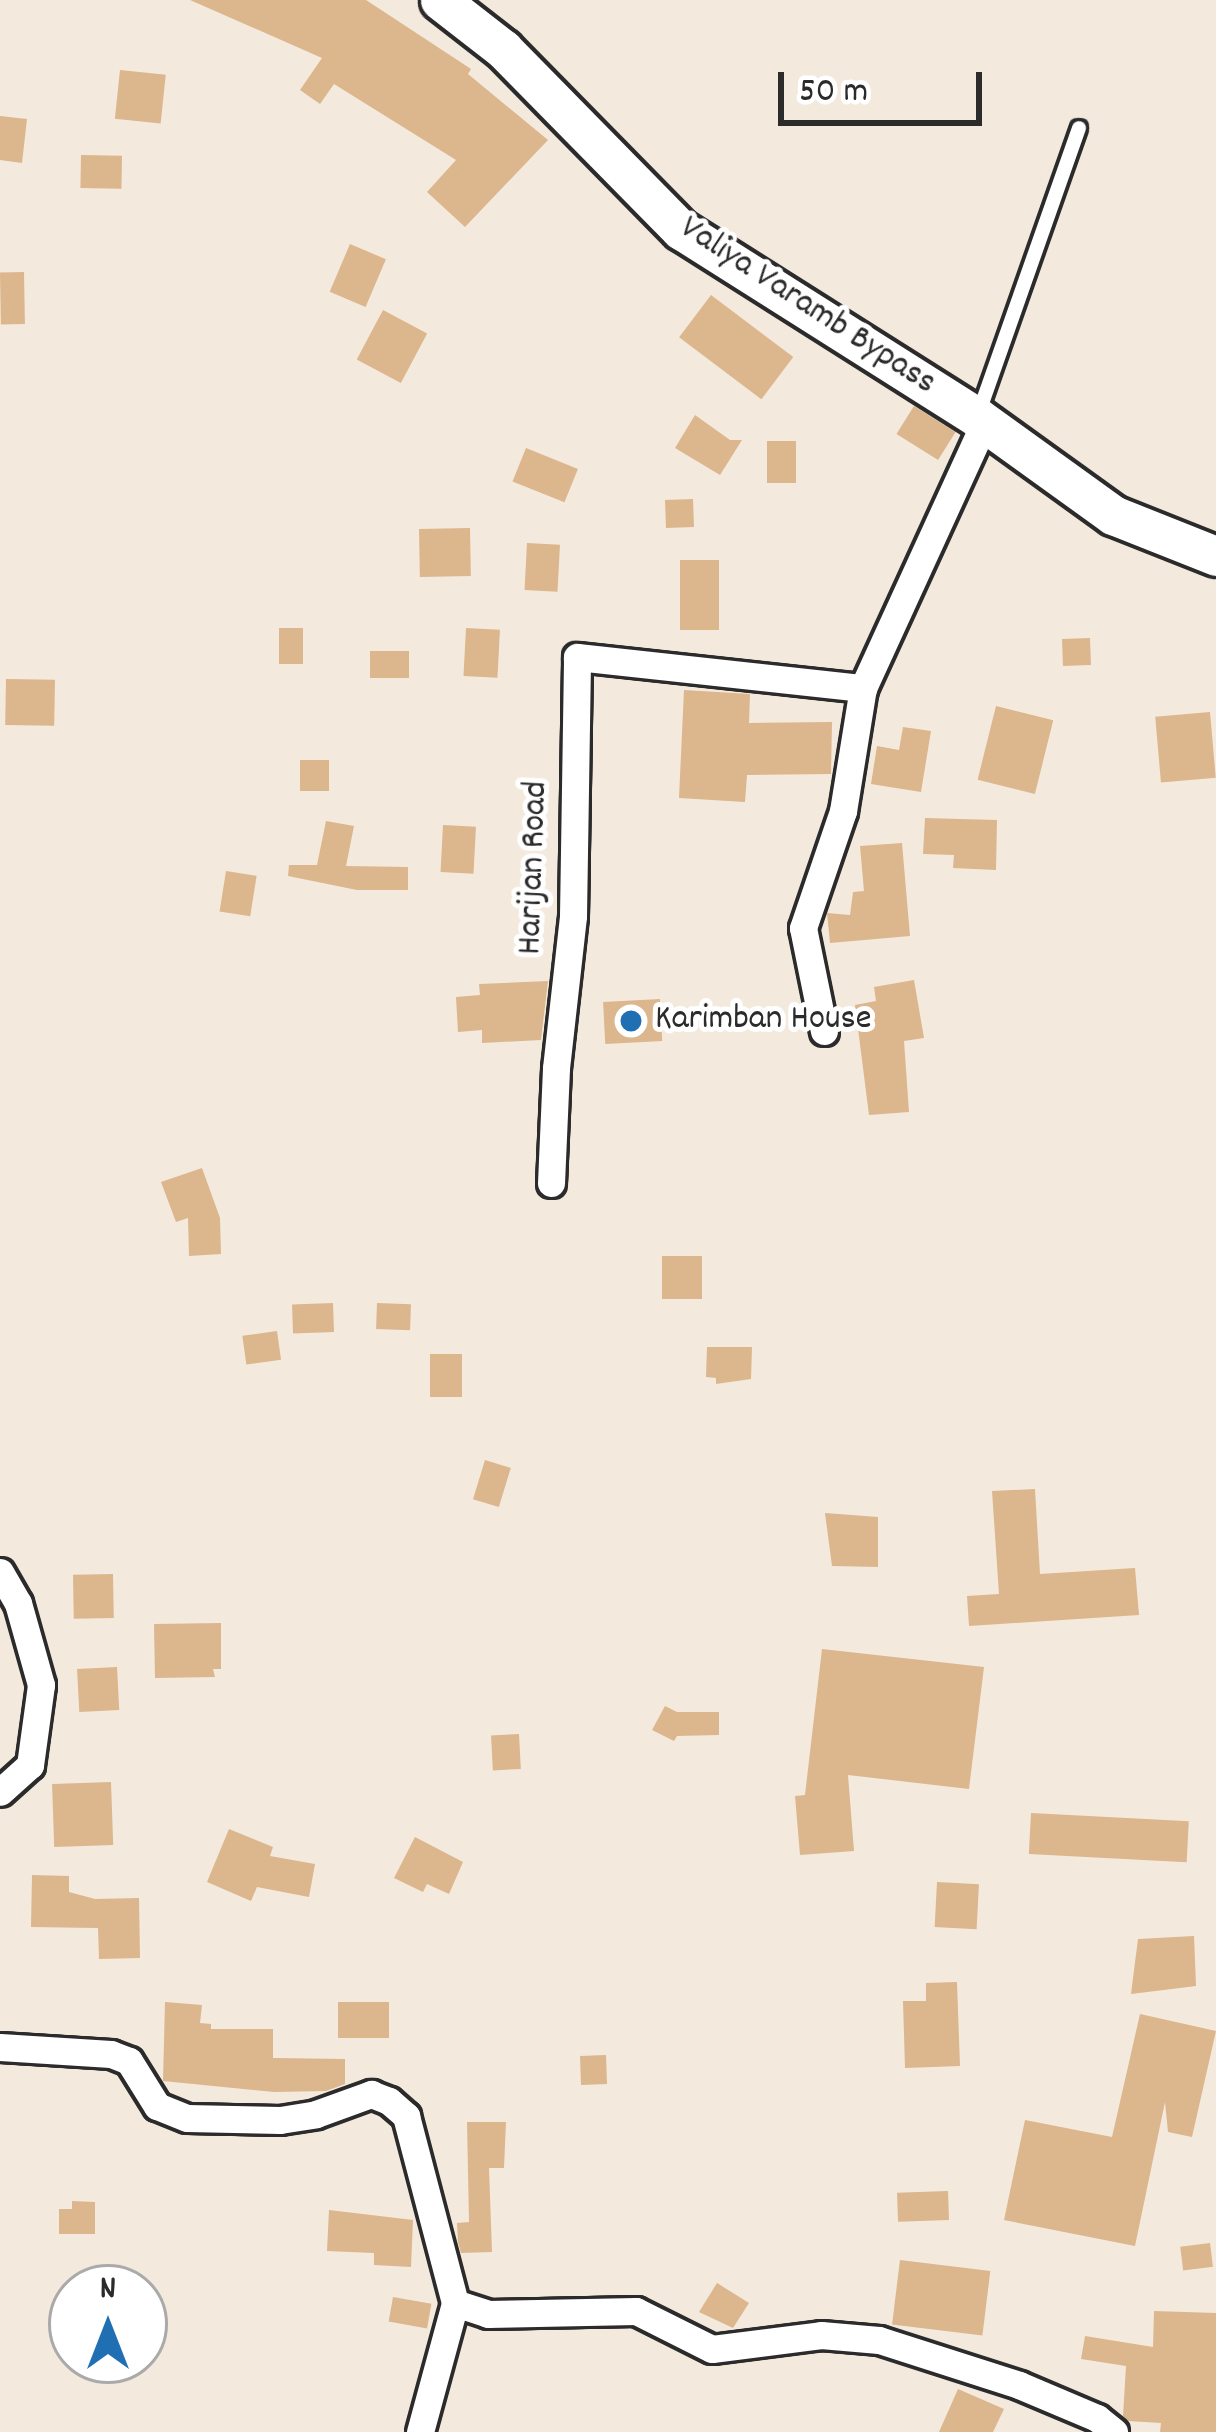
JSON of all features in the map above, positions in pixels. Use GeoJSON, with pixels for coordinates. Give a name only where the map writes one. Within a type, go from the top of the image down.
{"type":"FeatureCollection","features":[{"type":"Feature","properties":{"kind":"street","name":"Valiya Varamb Bypass"},"geometry":{"type":"LineString","coordinates":[[440,0],[503,49],[681,230],[981,420],[1113,515],[1216,556]]}},
{"type":"Feature","properties":{"kind":"street"},"geometry":{"type":"LineString","coordinates":[[824,1030],[803,928],[843,812],[863,688],[981,420]]}},
{"type":"Feature","properties":{"kind":"street","name":"Harijan Road"},"geometry":{"type":"LineString","coordinates":[[551,1183],[573,916],[577,657],[863,688]]}},
{"type":"Feature","properties":{"kind":"street"},"geometry":{"type":"LineString","coordinates":[[0,1572],[17,1603],[40,1684],[30,1765],[0,1792]]}},
{"type":"Feature","properties":{"kind":"street"},"geometry":{"type":"LineString","coordinates":[[0,2047],[111,2054],[129,2062],[157,2106],[187,2118],[280,2120],[316,2114],[371,2094],[406,2116],[454,2303],[420,2432]]}},
{"type":"Feature","properties":{"kind":"street"},"geometry":{"type":"LineString","coordinates":[[454,2303],[488,2314],[636,2311],[712,2349],[821,2335],[879,2340],[1019,2385],[1096,2418],[1114,2432]]}},
{"type":"Feature","properties":{"kind":"lane"},"geometry":{"type":"LineString","coordinates":[[981,420],[1079,128]]}},
{"type":"Feature","properties":{"kind":"building"},"geometry":{"type":"Polygon","coordinates":[[[190,0],[366,0],[471,69],[468,74],[548,140],[465,227],[427,192],[456,160],[334,84],[320,104],[300,90],[322,58],[190,0]]]}},
{"type":"Feature","properties":{"kind":"building"},"geometry":{"type":"Polygon","coordinates":[[[120,70],[166,75],[161,124],[115,119],[120,70]]]}},
{"type":"Feature","properties":{"kind":"building"},"geometry":{"type":"Polygon","coordinates":[[[0,116],[27,119],[22,163],[0,160],[0,116]]]}},
{"type":"Feature","properties":{"kind":"building"},"geometry":{"type":"Polygon","coordinates":[[[81,155],[122,156],[121,189],[80,188],[81,155]]]}},
{"type":"Feature","properties":{"kind":"building"},"geometry":{"type":"Polygon","coordinates":[[[350,244],[386,259],[366,307],[330,292],[350,244]]]}},
{"type":"Feature","properties":{"kind":"building"},"geometry":{"type":"Polygon","coordinates":[[[0,272],[24,272],[25,324],[1,324],[0,272]]]}},
{"type":"Feature","properties":{"kind":"building"},"geometry":{"type":"Polygon","coordinates":[[[711,295],[793,357],[761,399],[679,337],[711,295]]]}},
{"type":"Feature","properties":{"kind":"building"},"geometry":{"type":"Polygon","coordinates":[[[383,310],[427,333],[401,383],[357,359],[383,310]]]}},
{"type":"Feature","properties":{"kind":"building"},"geometry":{"type":"Polygon","coordinates":[[[914,406],[956,432],[938,460],[897,434],[914,406]]]}},
{"type":"Feature","properties":{"kind":"building"},"geometry":{"type":"Polygon","coordinates":[[[695,415],[730,440],[742,440],[720,475],[675,448],[695,415]]]}},
{"type":"Feature","properties":{"kind":"building"},"geometry":{"type":"Polygon","coordinates":[[[767,441],[796,441],[796,483],[767,483],[767,441]]]}},
{"type":"Feature","properties":{"kind":"building"},"geometry":{"type":"Polygon","coordinates":[[[526,448],[578,469],[564,502],[513,481],[526,448]]]}},
{"type":"Feature","properties":{"kind":"building"},"geometry":{"type":"Polygon","coordinates":[[[693,499],[694,527],[666,528],[665,500],[693,499]]]}},
{"type":"Feature","properties":{"kind":"building"},"geometry":{"type":"Polygon","coordinates":[[[470,528],[471,576],[420,577],[419,529],[470,528]]]}},
{"type":"Feature","properties":{"kind":"building"},"geometry":{"type":"Polygon","coordinates":[[[527,543],[560,545],[557,592],[525,590],[527,543]]]}},
{"type":"Feature","properties":{"kind":"building"},"geometry":{"type":"Polygon","coordinates":[[[680,560],[719,560],[719,630],[680,630],[680,560]]]}},
{"type":"Feature","properties":{"kind":"building"},"geometry":{"type":"Polygon","coordinates":[[[279,628],[303,628],[303,664],[279,664],[279,628]]]}},
{"type":"Feature","properties":{"kind":"building"},"geometry":{"type":"Polygon","coordinates":[[[466,628],[500,630],[497,678],[463,676],[466,628]]]}},
{"type":"Feature","properties":{"kind":"building"},"geometry":{"type":"Polygon","coordinates":[[[1090,638],[1091,665],[1063,666],[1062,639],[1090,638]]]}},
{"type":"Feature","properties":{"kind":"building"},"geometry":{"type":"Polygon","coordinates":[[[370,651],[409,651],[409,678],[370,678],[370,651]]]}},
{"type":"Feature","properties":{"kind":"building"},"geometry":{"type":"Polygon","coordinates":[[[6,679],[55,680],[54,726],[5,725],[6,679]]]}},
{"type":"Feature","properties":{"kind":"building"},"geometry":{"type":"Polygon","coordinates":[[[684,690],[750,694],[749,723],[832,722],[831,774],[747,775],[745,802],[679,798],[684,690]]]}},
{"type":"Feature","properties":{"kind":"building"},"geometry":{"type":"Polygon","coordinates":[[[996,706],[1053,720],[1035,794],[978,780],[996,706]]]}},
{"type":"Feature","properties":{"kind":"building"},"geometry":{"type":"Polygon","coordinates":[[[1210,712],[1216,778],[1161,783],[1155,717],[1210,712]]]}},
{"type":"Feature","properties":{"kind":"building"},"geometry":{"type":"Polygon","coordinates":[[[903,727],[931,731],[921,792],[871,784],[877,746],[899,750],[903,727]]]}},
{"type":"Feature","properties":{"kind":"building"},"geometry":{"type":"Polygon","coordinates":[[[300,760],[329,760],[329,791],[300,791],[300,760]]]}},
{"type":"Feature","properties":{"kind":"building"},"geometry":{"type":"Polygon","coordinates":[[[925,818],[997,820],[996,870],[953,868],[954,855],[923,854],[925,818]]]}},
{"type":"Feature","properties":{"kind":"building"},"geometry":{"type":"Polygon","coordinates":[[[326,821],[354,826],[346,866],[408,867],[408,890],[357,890],[288,876],[289,865],[317,865],[326,821]]]}},
{"type":"Feature","properties":{"kind":"building"},"geometry":{"type":"Polygon","coordinates":[[[443,825],[476,827],[473,874],[441,872],[443,825]]]}},
{"type":"Feature","properties":{"kind":"building"},"geometry":{"type":"Polygon","coordinates":[[[902,843],[910,936],[830,943],[827,913],[850,915],[853,892],[864,891],[860,846],[902,843]]]}},
{"type":"Feature","properties":{"kind":"building"},"geometry":{"type":"Polygon","coordinates":[[[226,871],[257,876],[250,916],[220,911],[226,871]]]}},
{"type":"Feature","properties":{"kind":"building"},"geometry":{"type":"Polygon","coordinates":[[[914,980],[924,1038],[904,1041],[909,1112],[869,1115],[855,1005],[876,1001],[874,987],[914,980]]]}},
{"type":"Feature","properties":{"kind":"building"},"geometry":{"type":"Polygon","coordinates":[[[548,981],[541,1040],[482,1043],[482,1030],[458,1032],[456,997],[480,995],[479,984],[548,981]]]}},
{"type":"Feature","properties":{"kind":"building","name":"Karimban House"},"geometry":{"type":"Polygon","coordinates":[[[660,999],[662,1041],[605,1044],[603,1002],[660,999]]]}},
{"type":"Feature","properties":{"kind":"building"},"geometry":{"type":"Polygon","coordinates":[[[202,1168],[220,1218],[221,1254],[189,1256],[188,1218],[176,1222],[161,1182],[202,1168]]]}},
{"type":"Feature","properties":{"kind":"building"},"geometry":{"type":"Polygon","coordinates":[[[662,1256],[702,1256],[702,1299],[662,1299],[662,1256]]]}},
{"type":"Feature","properties":{"kind":"building"},"geometry":{"type":"Polygon","coordinates":[[[333,1303],[334,1332],[293,1333],[292,1304],[333,1303]]]}},
{"type":"Feature","properties":{"kind":"building"},"geometry":{"type":"Polygon","coordinates":[[[377,1303],[411,1304],[410,1330],[376,1329],[377,1303]]]}},
{"type":"Feature","properties":{"kind":"building"},"geometry":{"type":"Polygon","coordinates":[[[277,1331],[281,1360],[246,1365],[242,1336],[277,1331]]]}},
{"type":"Feature","properties":{"kind":"building"},"geometry":{"type":"Polygon","coordinates":[[[707,1347],[752,1347],[751,1379],[716,1384],[716,1378],[706,1377],[707,1347]]]}},
{"type":"Feature","properties":{"kind":"building"},"geometry":{"type":"Polygon","coordinates":[[[430,1354],[462,1354],[462,1397],[430,1397],[430,1354]]]}},
{"type":"Feature","properties":{"kind":"building"},"geometry":{"type":"Polygon","coordinates":[[[485,1460],[511,1468],[499,1507],[473,1499],[485,1460]]]}},
{"type":"Feature","properties":{"kind":"building"},"geometry":{"type":"Polygon","coordinates":[[[1035,1489],[1040,1574],[1135,1568],[1139,1615],[969,1626],[967,1596],[999,1594],[992,1491],[1035,1489]]]}},
{"type":"Feature","properties":{"kind":"building"},"geometry":{"type":"Polygon","coordinates":[[[825,1513],[878,1517],[878,1567],[832,1566],[825,1513]]]}},
{"type":"Feature","properties":{"kind":"building"},"geometry":{"type":"Polygon","coordinates":[[[113,1574],[114,1618],[74,1619],[73,1575],[113,1574]]]}},
{"type":"Feature","properties":{"kind":"building"},"geometry":{"type":"Polygon","coordinates":[[[221,1623],[221,1669],[213,1669],[215,1677],[155,1678],[154,1624],[221,1623]]]}},
{"type":"Feature","properties":{"kind":"building"},"geometry":{"type":"Polygon","coordinates":[[[822,1649],[984,1667],[969,1789],[848,1775],[854,1851],[800,1855],[795,1796],[805,1795],[822,1649]]]}},
{"type":"Feature","properties":{"kind":"building"},"geometry":{"type":"Polygon","coordinates":[[[117,1667],[119,1710],[79,1712],[77,1669],[117,1667]]]}},
{"type":"Feature","properties":{"kind":"building"},"geometry":{"type":"Polygon","coordinates":[[[665,1706],[677,1712],[719,1712],[719,1735],[677,1736],[674,1741],[652,1730],[665,1706]]]}},
{"type":"Feature","properties":{"kind":"building"},"geometry":{"type":"Polygon","coordinates":[[[519,1734],[521,1769],[493,1770],[491,1735],[519,1734]]]}},
{"type":"Feature","properties":{"kind":"building"},"geometry":{"type":"Polygon","coordinates":[[[111,1782],[113,1845],[54,1847],[52,1784],[111,1782]]]}},
{"type":"Feature","properties":{"kind":"building"},"geometry":{"type":"Polygon","coordinates":[[[1031,1813],[1189,1821],[1187,1862],[1029,1854],[1031,1813]]]}},
{"type":"Feature","properties":{"kind":"building"},"geometry":{"type":"Polygon","coordinates":[[[229,1829],[273,1847],[270,1856],[315,1864],[309,1897],[257,1887],[251,1901],[207,1882],[229,1829]]]}},
{"type":"Feature","properties":{"kind":"building"},"geometry":{"type":"Polygon","coordinates":[[[415,1837],[463,1862],[449,1894],[427,1884],[423,1892],[394,1878],[415,1837]]]}},
{"type":"Feature","properties":{"kind":"building"},"geometry":{"type":"Polygon","coordinates":[[[32,1875],[69,1876],[69,1892],[95,1899],[139,1898],[140,1958],[99,1959],[98,1928],[31,1927],[32,1875]]]}},
{"type":"Feature","properties":{"kind":"building"},"geometry":{"type":"Polygon","coordinates":[[[937,1882],[979,1884],[977,1929],[935,1927],[937,1882]]]}},
{"type":"Feature","properties":{"kind":"building"},"geometry":{"type":"Polygon","coordinates":[[[1194,1936],[1196,1986],[1131,1994],[1138,1939],[1194,1936]]]}},
{"type":"Feature","properties":{"kind":"building"},"geometry":{"type":"Polygon","coordinates":[[[957,1982],[960,2066],[905,2068],[903,2001],[926,2001],[926,1983],[957,1982]]]}},
{"type":"Feature","properties":{"kind":"building"},"geometry":{"type":"Polygon","coordinates":[[[165,2002],[202,2005],[200,2023],[211,2024],[211,2029],[273,2029],[273,2058],[345,2059],[345,2084],[326,2091],[274,2092],[163,2081],[165,2002]]]}},
{"type":"Feature","properties":{"kind":"building"},"geometry":{"type":"Polygon","coordinates":[[[338,2002],[389,2002],[389,2038],[338,2038],[338,2002]]]}},
{"type":"Feature","properties":{"kind":"building"},"geometry":{"type":"Polygon","coordinates":[[[1140,2014],[1216,2031],[1192,2137],[1168,2132],[1165,2102],[1135,2246],[1004,2220],[1025,2120],[1112,2137],[1140,2014]]]}},
{"type":"Feature","properties":{"kind":"building"},"geometry":{"type":"Polygon","coordinates":[[[606,2055],[607,2084],[581,2085],[580,2056],[606,2055]]]}},
{"type":"Feature","properties":{"kind":"building"},"geometry":{"type":"Polygon","coordinates":[[[467,2122],[506,2122],[504,2168],[489,2168],[492,2252],[461,2253],[458,2242],[457,2223],[469,2222],[467,2122]]]}},
{"type":"Feature","properties":{"kind":"building"},"geometry":{"type":"Polygon","coordinates":[[[948,2191],[949,2220],[898,2222],[897,2193],[948,2191]]]}},
{"type":"Feature","properties":{"kind":"building"},"geometry":{"type":"Polygon","coordinates":[[[72,2201],[95,2202],[95,2234],[59,2234],[59,2209],[72,2209],[72,2201]]]}},
{"type":"Feature","properties":{"kind":"building"},"geometry":{"type":"Polygon","coordinates":[[[329,2210],[413,2220],[411,2267],[374,2265],[374,2253],[327,2251],[329,2210]]]}},
{"type":"Feature","properties":{"kind":"building"},"geometry":{"type":"Polygon","coordinates":[[[1210,2243],[1213,2267],[1183,2270],[1180,2247],[1210,2243]]]}},
{"type":"Feature","properties":{"kind":"building"},"geometry":{"type":"Polygon","coordinates":[[[900,2260],[990,2271],[982,2336],[892,2325],[900,2260]]]}},
{"type":"Feature","properties":{"kind":"building"},"geometry":{"type":"Polygon","coordinates":[[[717,2283],[749,2303],[733,2328],[699,2312],[717,2283]]]}},
{"type":"Feature","properties":{"kind":"building"},"geometry":{"type":"Polygon","coordinates":[[[393,2297],[431,2304],[427,2328],[389,2322],[393,2297]]]}},
{"type":"Feature","properties":{"kind":"building"},"geometry":{"type":"Polygon","coordinates":[[[1154,2311],[1216,2313],[1216,2432],[1160,2432],[1161,2423],[1128,2421],[1123,2416],[1126,2366],[1081,2359],[1085,2336],[1153,2347],[1154,2311]]]}},
{"type":"Feature","properties":{"kind":"building"},"geometry":{"type":"Polygon","coordinates":[[[958,2389],[1004,2409],[993,2432],[939,2432],[958,2389]]]}},
{"type":"Feature","properties":{"kind":"place","name":"Karimban House"},"geometry":{"type":"Point","coordinates":[631,1021]}}]}
